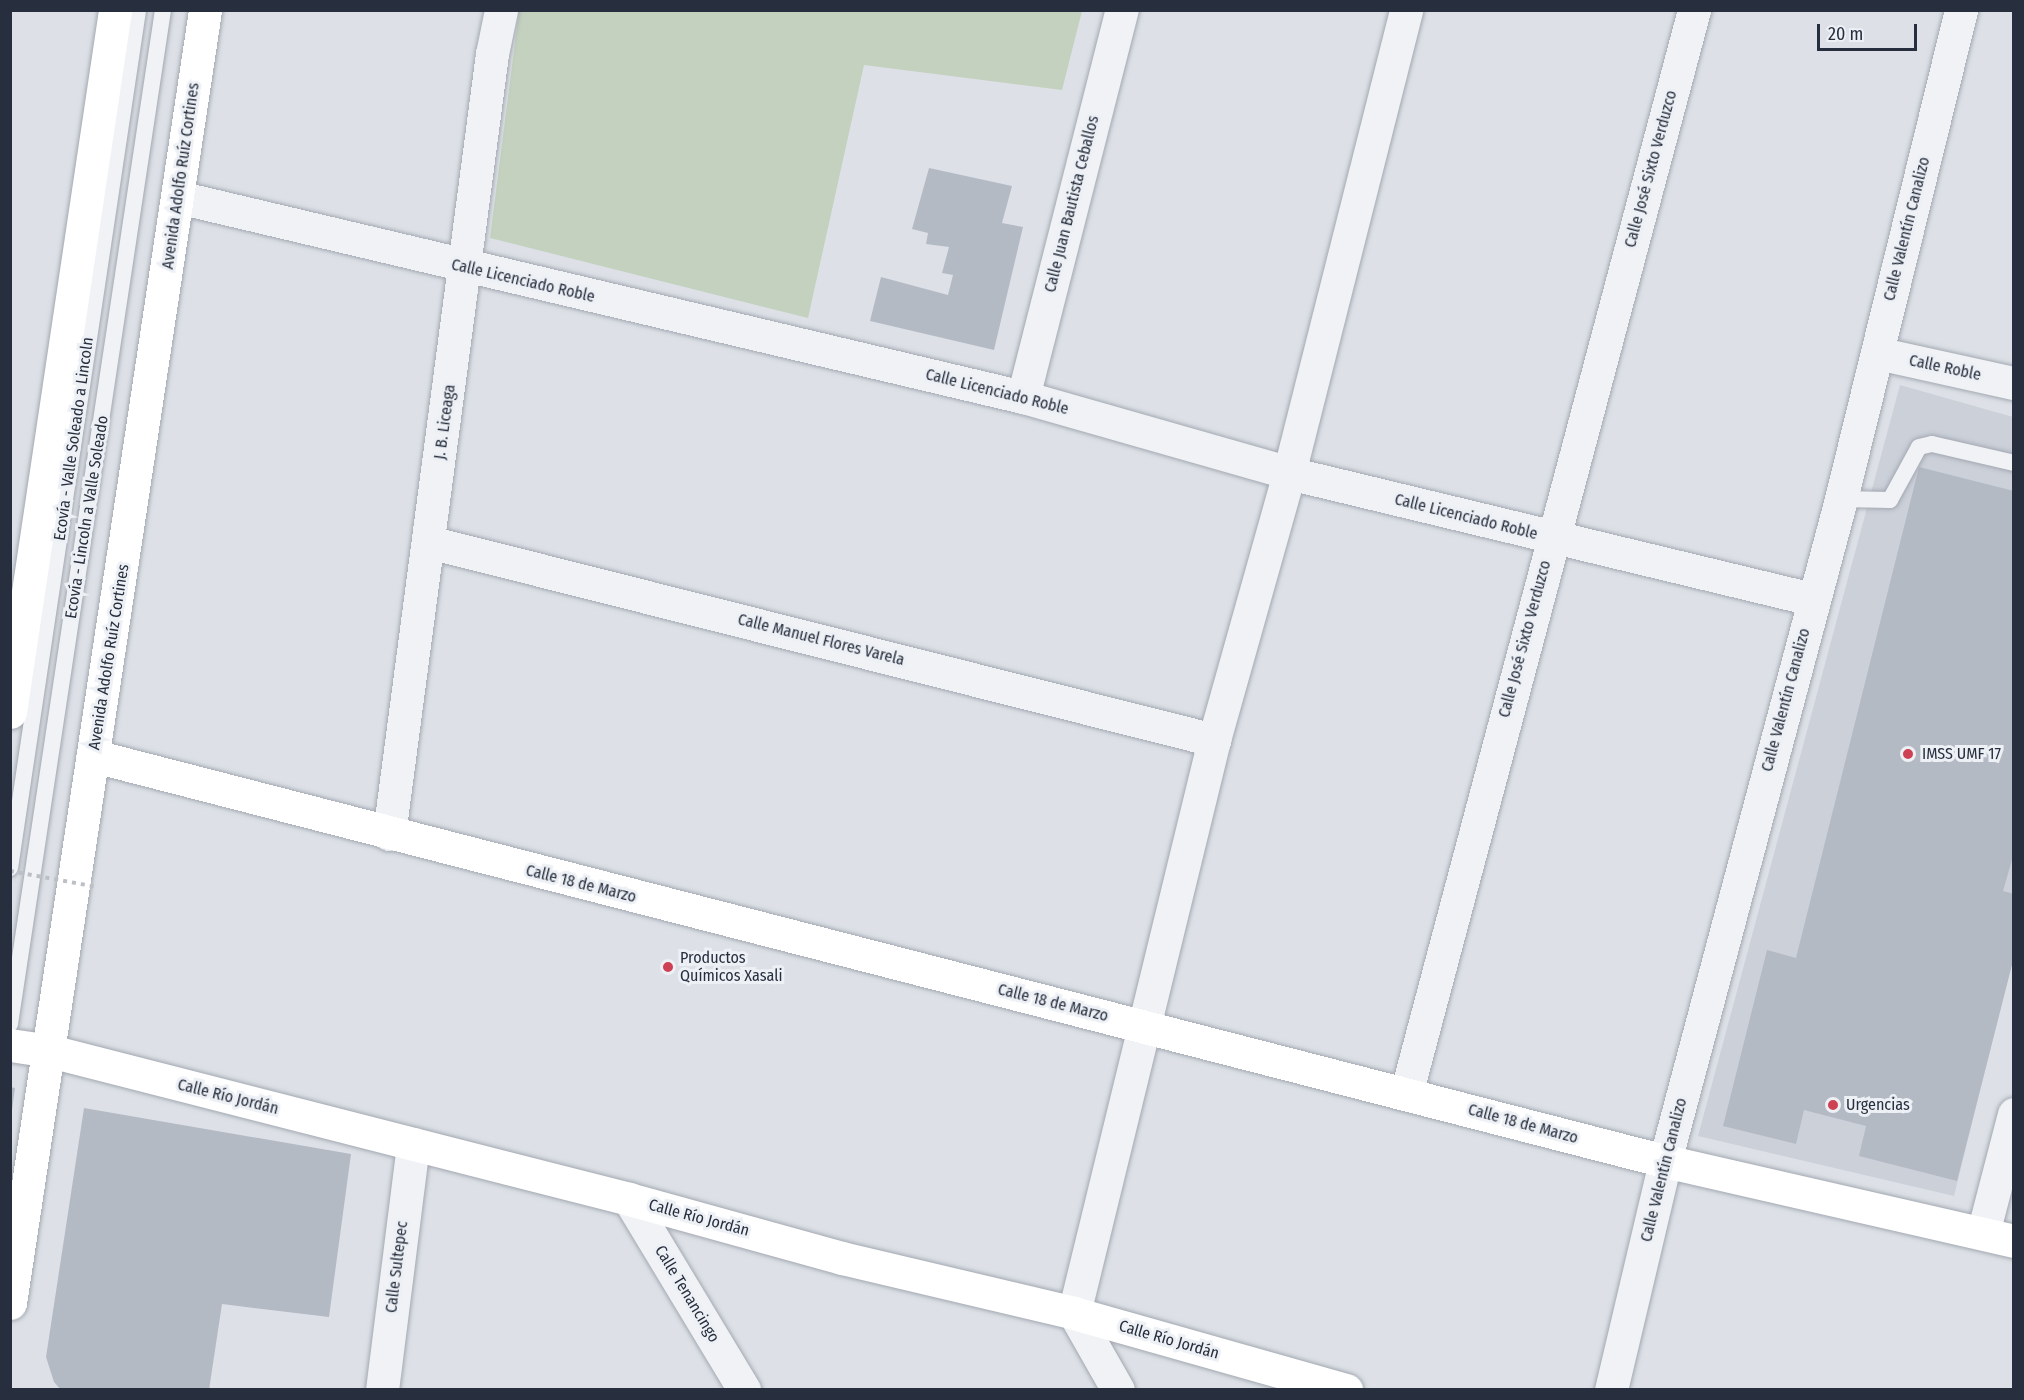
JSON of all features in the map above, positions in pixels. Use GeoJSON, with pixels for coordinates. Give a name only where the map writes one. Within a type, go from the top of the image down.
{"type":"FeatureCollection","features":[{"type":"Feature","properties":{"kind":"street"},"geometry":{"type":"LineString","coordinates":[[10,712],[14,665],[115,10]]}},
{"type":"Feature","properties":{"kind":"street","name":"Avenida Adolfo Ruíz Cortines"},"geometry":{"type":"LineString","coordinates":[[10,1303],[50,1051],[205,10]]}},
{"type":"Feature","properties":{"kind":"street","name":"J. B. Liceaga"},"geometry":{"type":"LineString","coordinates":[[389,834],[492,54],[501,10]]}},
{"type":"Feature","properties":{"kind":"street","name":"Calle Juan Bautista Ceballos"},"geometry":{"type":"LineString","coordinates":[[1023,397],[1122,10]]}},
{"type":"Feature","properties":{"kind":"street"},"geometry":{"type":"LineString","coordinates":[[1118,1389],[1074,1313],[1147,1027],[1214,740],[1289,473],[1406,10]]}},
{"type":"Feature","properties":{"kind":"street","name":"Calle José Sixto Verduzco"},"geometry":{"type":"LineString","coordinates":[[1406,1094],[1694,10]]}},
{"type":"Feature","properties":{"kind":"street","name":"Calle Valentín Canalizo"},"geometry":{"type":"LineString","coordinates":[[1611,1389],[1665,1161],[1812,599],[1841,499],[1961,10]]}},
{"type":"Feature","properties":{"kind":"street","name":"Calle Licenciado Roble"},"geometry":{"type":"LineString","coordinates":[[178,197],[465,268],[1023,397],[1289,473],[1812,599]]}},
{"type":"Feature","properties":{"kind":"street","name":"Calle Roble"},"geometry":{"type":"LineString","coordinates":[[1877,353],[2013,383]]}},
{"type":"Feature","properties":{"kind":"street","name":"Calle Manuel Flores Varela"},"geometry":{"type":"LineString","coordinates":[[429,542],[1214,740]]}},
{"type":"Feature","properties":{"kind":"street","name":"Calle 18 de Marzo"},"geometry":{"type":"LineString","coordinates":[[94,756],[389,834],[1665,1161],[1998,1237]]}},
{"type":"Feature","properties":{"kind":"street","name":"Calle Río Jordán"},"geometry":{"type":"LineString","coordinates":[[10,1045],[50,1051],[629,1199],[842,1258],[1074,1313],[1346,1389]]}},
{"type":"Feature","properties":{"kind":"street"},"geometry":{"type":"LineString","coordinates":[[1998,1237],[2013,1114]]}},
{"type":"Feature","properties":{"kind":"street","name":"Calle Sultepec"},"geometry":{"type":"LineString","coordinates":[[382,1389],[413,1144]]}},
{"type":"Feature","properties":{"kind":"street","name":"Calle Tenancingo"},"geometry":{"type":"LineString","coordinates":[[629,1199],[744,1389]]}},
{"type":"Feature","properties":{"kind":"lane","name":"Ecovía - Valle Soleado a Lincoln"},"geometry":{"type":"LineString","coordinates":[[10,869],[138,10]]}},
{"type":"Feature","properties":{"kind":"lane","name":"Ecovía - Lincoln a Valle Soleado"},"geometry":{"type":"LineString","coordinates":[[10,1024],[163,10]]}},
{"type":"Feature","properties":{"kind":"lane"},"geometry":{"type":"LineString","coordinates":[[1841,499],[1890,500],[1919,447],[1932,444],[2013,463]]}},
{"type":"Feature","properties":{"kind":"path"},"geometry":{"type":"LineString","coordinates":[[10,869],[97,887]]}},
{"type":"Feature","properties":{"kind":"shaded area","name":"IMSS UMF 17"},"geometry":{"type":"Polygon","coordinates":[[[1900,385],[2013,417],[2013,957],[1954,1196],[1698,1136],[1900,385]]]}},
{"type":"Feature","properties":{"kind":"green space"},"geometry":{"type":"Polygon","coordinates":[[[519,10],[1082,11],[1062,90],[864,65],[808,318],[490,238],[519,10]]]}},
{"type":"Feature","properties":{"kind":"building"},"geometry":{"type":"Polygon","coordinates":[[[929,168],[1012,186],[1002,223],[1023,227],[994,350],[870,321],[881,277],[948,295],[953,275],[942,273],[949,247],[926,244],[928,233],[912,229],[929,168]]]}},
{"type":"Feature","properties":{"kind":"building","name":"IMSS UMF 17"},"geometry":{"type":"Polygon","coordinates":[[[1919,467],[2014,491],[2014,853],[2003,891],[2014,894],[2014,957],[1957,1181],[1859,1156],[1866,1126],[1804,1110],[1796,1144],[1723,1126],[1767,950],[1796,958],[1919,467]]]}},
{"type":"Feature","properties":{"kind":"building"},"geometry":{"type":"Polygon","coordinates":[[[10,1087],[15,1088],[12,1110],[10,1110],[10,1087]]]}},
{"type":"Feature","properties":{"kind":"building"},"geometry":{"type":"Polygon","coordinates":[[[84,1108],[351,1154],[329,1317],[222,1304],[209,1390],[61,1390],[54,1382],[46,1357],[84,1108]]]}},
{"type":"Feature","properties":{"kind":"place","name":"IMSS UMF 17"},"geometry":{"type":"Point","coordinates":[1908,754]}},
{"type":"Feature","properties":{"kind":"place","name":"Productos Químicos Xasali"},"geometry":{"type":"Point","coordinates":[668,967]}},
{"type":"Feature","properties":{"kind":"place","name":"Urgencias"},"geometry":{"type":"Point","coordinates":[1833,1105]}}]}
